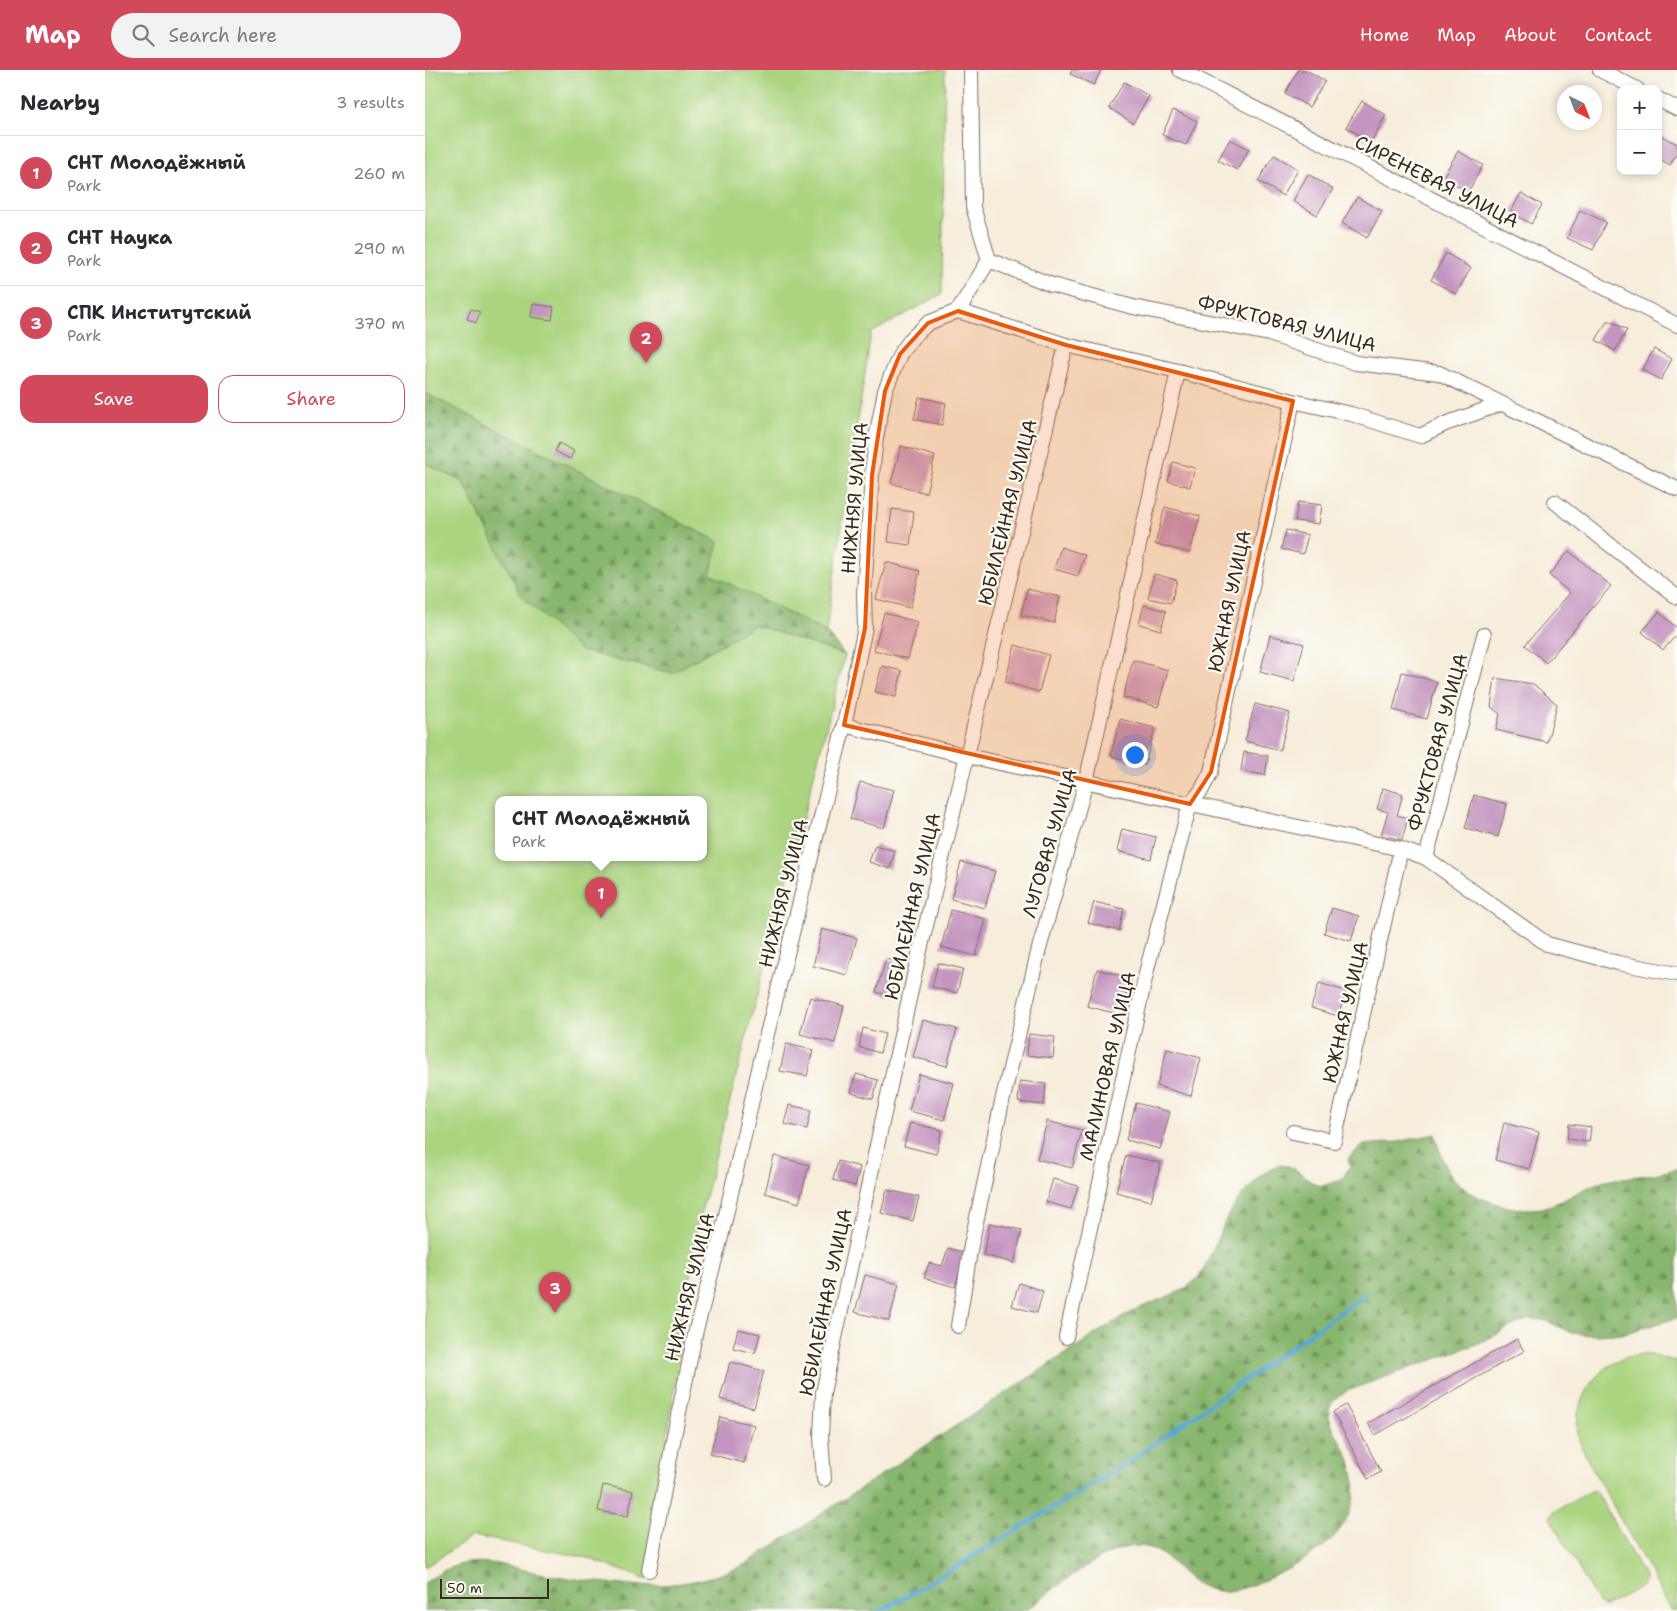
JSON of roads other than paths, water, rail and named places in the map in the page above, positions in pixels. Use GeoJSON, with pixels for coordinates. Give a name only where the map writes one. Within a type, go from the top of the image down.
{"type":"FeatureCollection","features":[{"type":"Feature","properties":{"kind":"street"},"geometry":{"type":"LineString","coordinates":[[971,70],[973,207],[989,260],[958,311],[1066,345],[1351,414],[1420,436],[1445,424],[1501,404]]}},
{"type":"Feature","properties":{"kind":"street","name":"СИРЕНЕВАЯ УЛИЦА"},"geometry":{"type":"LineString","coordinates":[[1180,70],[1677,324]]}},
{"type":"Feature","properties":{"kind":"street"},"geometry":{"type":"LineString","coordinates":[[1600,70],[1629,85]]}},
{"type":"Feature","properties":{"kind":"street"},"geometry":{"type":"LineString","coordinates":[[1662,101],[1677,109]]}},
{"type":"Feature","properties":{"kind":"street","name":"ФРУКТОВАЯ УЛИЦА"},"geometry":{"type":"LineString","coordinates":[[989,260],[1052,285],[1133,307],[1269,334],[1356,363],[1439,373],[1677,489]]}},
{"type":"Feature","properties":{"kind":"street","name":"НИЖНЯЯ УЛИЦА"},"geometry":{"type":"LineString","coordinates":[[649,1570],[673,1436],[697,1330],[721,1237],[766,1038],[844,724],[865,628],[864,594],[872,475],[876,438],[885,391],[900,354],[911,338],[927,323],[958,311]]}},
{"type":"Feature","properties":{"kind":"street","name":"ЮБИЛЕЙНАЯ УЛИЦА"},"geometry":{"type":"LineString","coordinates":[[823,1480],[821,1437],[823,1393],[916,967],[1066,345]]}},
{"type":"Feature","properties":{"kind":"street","name":"ЛУГОВАЯ УЛИЦА"},"geometry":{"type":"LineString","coordinates":[[958,1326],[971,1245],[1002,1102],[1039,949],[1086,782],[1179,371]]}},
{"type":"Feature","properties":{"kind":"street","name":"ЮЖНАЯ УЛИЦА"},"geometry":{"type":"LineString","coordinates":[[1190,804],[1201,791],[1211,772],[1293,401]]}},
{"type":"Feature","properties":{"kind":"street"},"geometry":{"type":"LineString","coordinates":[[1555,502],[1677,597]]}},
{"type":"Feature","properties":{"kind":"street","name":"ФРУКТОВАЯ УЛИЦА"},"geometry":{"type":"LineString","coordinates":[[1426,858],[1484,635]]}},
{"type":"Feature","properties":{"kind":"street"},"geometry":{"type":"LineString","coordinates":[[844,724],[967,756],[1401,849],[1426,858],[1547,944],[1618,963],[1677,974]]}},
{"type":"Feature","properties":{"kind":"street","name":"МАЛИНОВАЯ УЛИЦА"},"geometry":{"type":"LineString","coordinates":[[1066,1337],[1148,965],[1190,804]]}},
{"type":"Feature","properties":{"kind":"street","name":"ЮЖНАЯ УЛИЦА"},"geometry":{"type":"LineString","coordinates":[[1293,1132],[1334,1141],[1401,849]]}},
{"type":"Feature","properties":{"kind":"waterway"},"geometry":{"type":"LineString","coordinates":[[880,1611],[1126,1464],[1365,1295]]}},
{"type":"Feature","properties":{"kind":"place","name":"СНТ Наука"},"geometry":{"type":"Point","coordinates":[646,363]}},
{"type":"Feature","properties":{"kind":"place","name":"СНТ Молодёжный"},"geometry":{"type":"Point","coordinates":[601,918]}},
{"type":"Feature","properties":{"kind":"place","name":"СПК Институтский"},"geometry":{"type":"Point","coordinates":[555,1313]}}]}
